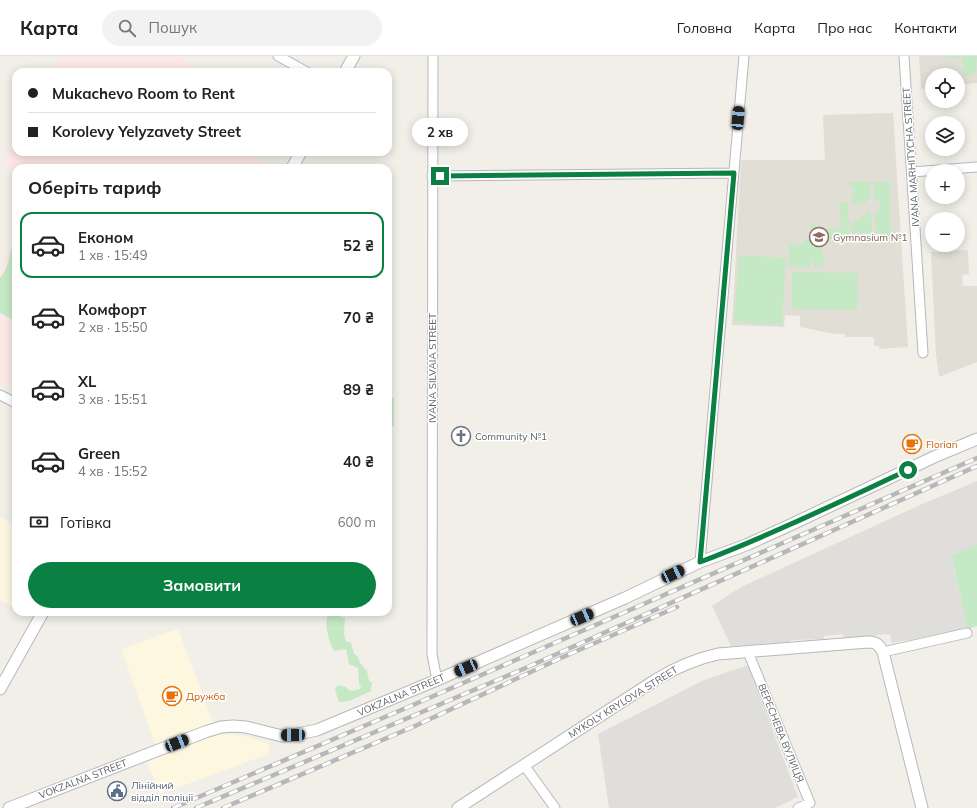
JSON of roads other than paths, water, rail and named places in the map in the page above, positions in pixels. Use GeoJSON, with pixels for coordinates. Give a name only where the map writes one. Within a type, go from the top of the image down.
{"type":"FeatureCollection","features":[{"type":"Feature","properties":{"kind":"street"},"geometry":{"type":"LineString","coordinates":[[278,56],[300,68]]}},
{"type":"Feature","properties":{"kind":"street"},"geometry":{"type":"LineString","coordinates":[[347,68],[354,56]]}},
{"type":"Feature","properties":{"kind":"street","name":"IVANA SILVAIA STREET"},"geometry":{"type":"LineString","coordinates":[[433,56],[432,654],[437,680]]}},
{"type":"Feature","properties":{"kind":"street"},"geometry":{"type":"LineString","coordinates":[[700,562],[744,56]]}},
{"type":"Feature","properties":{"kind":"street","name":"IVANA MARHITYCHA STREET"},"geometry":{"type":"LineString","coordinates":[[904,56],[923,353]]}},
{"type":"Feature","properties":{"kind":"street"},"geometry":{"type":"LineString","coordinates":[[912,172],[977,167]]}},
{"type":"Feature","properties":{"kind":"street"},"geometry":{"type":"LineString","coordinates":[[432,176],[734,173]]}},
{"type":"Feature","properties":{"kind":"street"},"geometry":{"type":"LineString","coordinates":[[0,395],[12,401]]}},
{"type":"Feature","properties":{"kind":"street","name":"VOKZALNA STREET"},"geometry":{"type":"LineString","coordinates":[[9,808],[221,727],[233,726],[282,736],[317,730],[437,680],[625,598],[700,562],[781,530],[934,457],[977,439]]}},
{"type":"Feature","properties":{"kind":"street"},"geometry":{"type":"LineString","coordinates":[[0,689],[41,616]]}},
{"type":"Feature","properties":{"kind":"street"},"geometry":{"type":"LineString","coordinates":[[922,808],[884,652],[966,634]]}},
{"type":"Feature","properties":{"kind":"street","name":"MYKOLY KRYLOVA STREET"},"geometry":{"type":"LineString","coordinates":[[458,808],[650,684],[682,665],[704,657],[718,654],[868,642],[874,642],[880,645],[884,652]]}},
{"type":"Feature","properties":{"kind":"street","name":"ВЕРЕСНЕВА ВУЛИЦЯ"},"geometry":{"type":"LineString","coordinates":[[748,652],[810,803],[798,808]]}},
{"type":"Feature","properties":{"kind":"street"},"geometry":{"type":"LineString","coordinates":[[524,765],[555,808]]}},
{"type":"Feature","properties":{"kind":"railway"},"geometry":{"type":"LineString","coordinates":[[173,808],[406,708],[977,458]]}},
{"type":"Feature","properties":{"kind":"railway"},"geometry":{"type":"LineString","coordinates":[[196,808],[521,670],[977,466]]}},
{"type":"Feature","properties":{"kind":"railway"},"geometry":{"type":"LineString","coordinates":[[223,808],[415,726],[563,657],[677,607]]}},
{"type":"Feature","properties":{"kind":"place","name":"Gymnasium №1"},"geometry":{"type":"Point","coordinates":[819,237]}},
{"type":"Feature","properties":{"kind":"place","name":"Community №1"},"geometry":{"type":"Point","coordinates":[461,436]}},
{"type":"Feature","properties":{"kind":"place","name":"Florian"},"geometry":{"type":"Point","coordinates":[912,444]}},
{"type":"Feature","properties":{"kind":"place","name":"Дружба"},"geometry":{"type":"Point","coordinates":[172,696]}},
{"type":"Feature","properties":{"kind":"place","name":"Лінійний відділ поліції"},"geometry":{"type":"Point","coordinates":[117,791]}}]}
